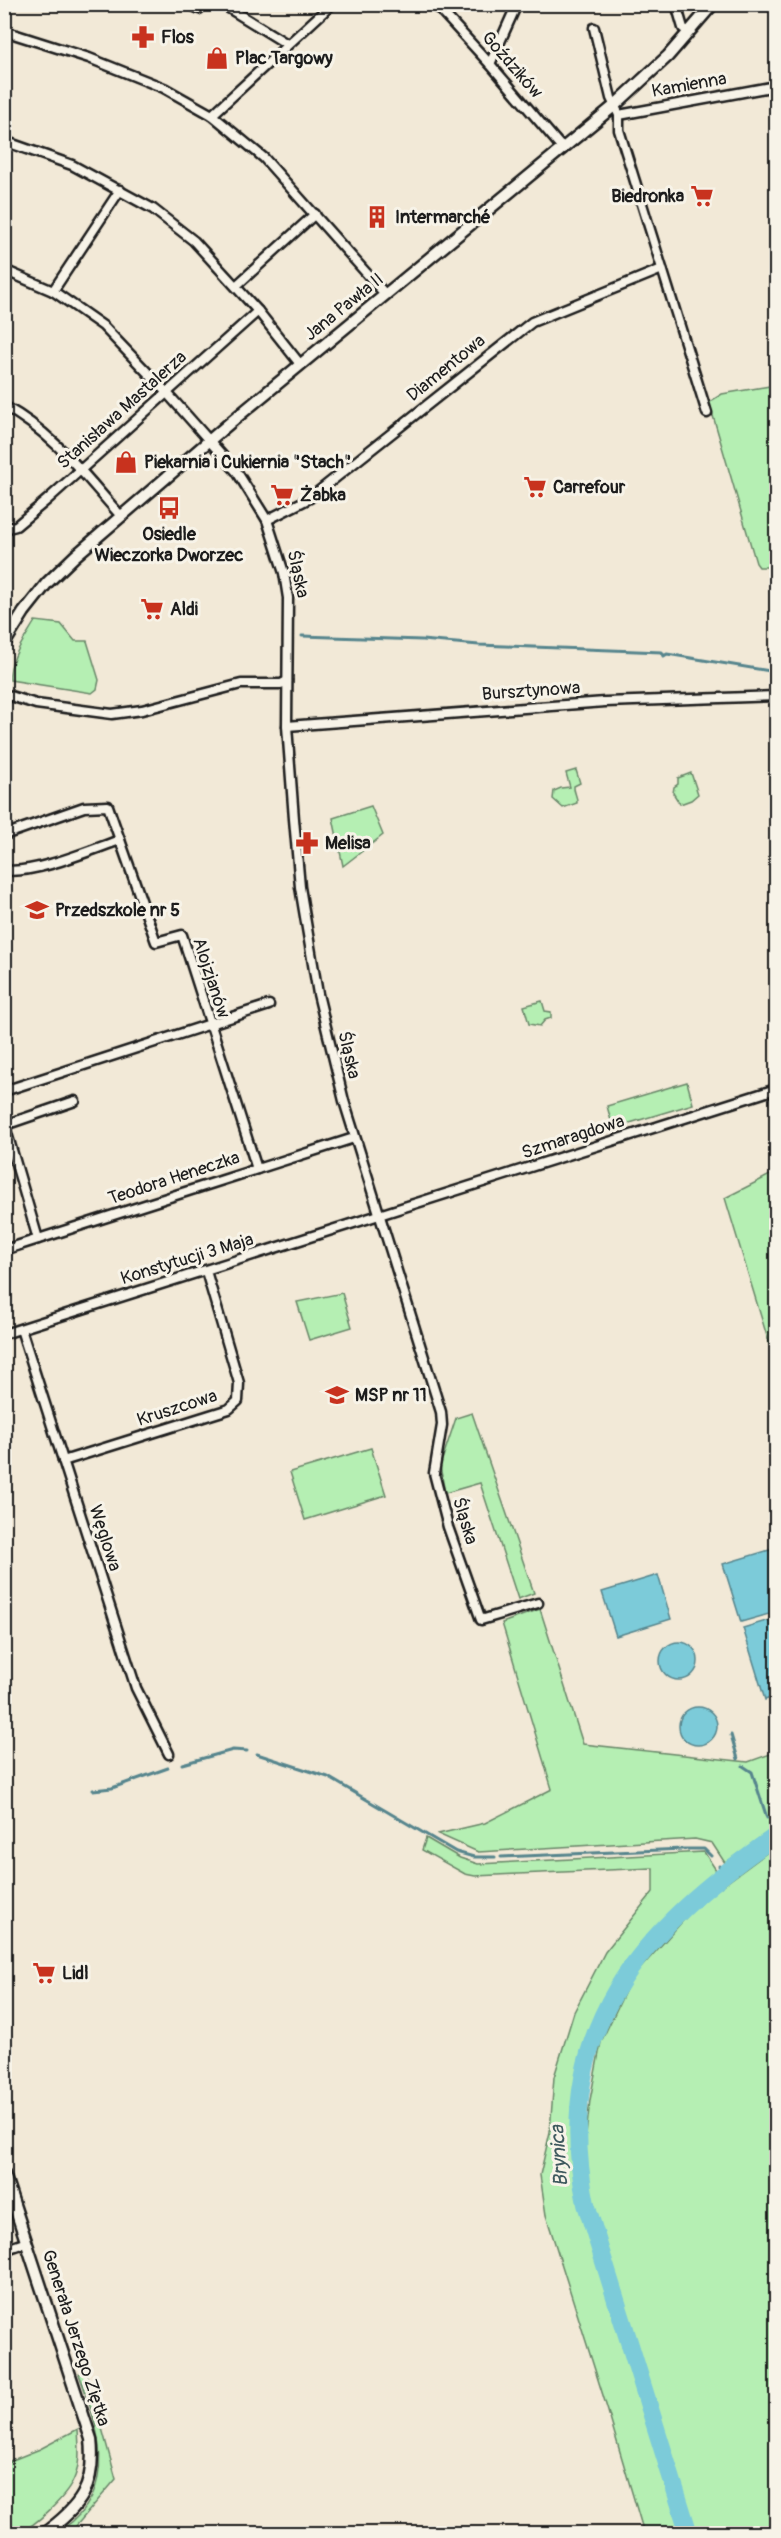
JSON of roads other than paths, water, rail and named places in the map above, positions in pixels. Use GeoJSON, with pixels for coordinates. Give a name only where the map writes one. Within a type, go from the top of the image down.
{"type":"FeatureCollection","features":[{"type":"Feature","properties":{"kind":"street"},"geometry":{"type":"LineString","coordinates":[[189,4],[199,9],[201,4]]}},
{"type":"Feature","properties":{"kind":"street"},"geometry":{"type":"LineString","coordinates":[[222,4],[287,44]]}},
{"type":"Feature","properties":{"kind":"street"},"geometry":{"type":"LineString","coordinates":[[212,115],[332,4]]}},
{"type":"Feature","properties":{"kind":"street","name":"Goździków"},"geometry":{"type":"LineString","coordinates":[[435,4],[563,149]]}},
{"type":"Feature","properties":{"kind":"street"},"geometry":{"type":"LineString","coordinates":[[490,64],[517,4]]}},
{"type":"Feature","properties":{"kind":"street"},"geometry":{"type":"LineString","coordinates":[[676,4],[683,28],[689,32]]}},
{"type":"Feature","properties":{"kind":"street","name":"Jana Pawła II"},"geometry":{"type":"LineString","coordinates":[[4,644],[24,612],[47,583],[121,516],[385,294],[563,149],[616,110],[668,56],[713,4]]}},
{"type":"Feature","properties":{"kind":"street"},"geometry":{"type":"LineString","coordinates":[[594,28],[616,110],[619,130],[707,413]]}},
{"type":"Feature","properties":{"kind":"street"},"geometry":{"type":"LineString","coordinates":[[4,31],[89,58],[164,88],[212,115],[264,158],[385,294]]}},
{"type":"Feature","properties":{"kind":"street","name":"Kamienna"},"geometry":{"type":"LineString","coordinates":[[616,110],[777,86]]}},
{"type":"Feature","properties":{"kind":"street"},"geometry":{"type":"LineString","coordinates":[[4,141],[72,165],[153,209],[194,241],[258,311],[300,364]]}},
{"type":"Feature","properties":{"kind":"street"},"geometry":{"type":"LineString","coordinates":[[53,291],[120,190]]}},
{"type":"Feature","properties":{"kind":"street"},"geometry":{"type":"LineString","coordinates":[[236,286],[315,214]]}},
{"type":"Feature","properties":{"kind":"street","name":"Diamentowa"},"geometry":{"type":"LineString","coordinates":[[267,520],[310,498],[532,322],[662,269]]}},
{"type":"Feature","properties":{"kind":"street","name":"Śląska"},"geometry":{"type":"LineString","coordinates":[[4,270],[53,291],[103,326],[167,393],[237,472],[267,520],[284,573],[288,598],[287,726],[300,887],[321,1008],[334,1070],[354,1138],[437,1399],[442,1425],[434,1473],[448,1527],[482,1620],[538,1603]]}},
{"type":"Feature","properties":{"kind":"street","name":"Stanisława Mastalerza"},"geometry":{"type":"LineString","coordinates":[[4,529],[16,526],[47,500],[258,311]]}},
{"type":"Feature","properties":{"kind":"street"},"geometry":{"type":"LineString","coordinates":[[4,406],[30,420],[80,469],[121,516]]}},
{"type":"Feature","properties":{"kind":"street"},"geometry":{"type":"LineString","coordinates":[[4,694],[36,704],[112,714],[142,711],[224,688],[281,684],[287,681]]}},
{"type":"Feature","properties":{"kind":"street","name":"Bursztynowa"},"geometry":{"type":"LineString","coordinates":[[287,726],[605,702],[777,696]]}},
{"type":"Feature","properties":{"kind":"street"},"geometry":{"type":"LineString","coordinates":[[4,835],[84,807],[108,806],[120,840],[23,871],[4,870]]}},
{"type":"Feature","properties":{"kind":"street","name":"Alojzjanów"},"geometry":{"type":"LineString","coordinates":[[120,840],[156,942],[182,935],[257,1169]]}},
{"type":"Feature","properties":{"kind":"street"},"geometry":{"type":"LineString","coordinates":[[4,1091],[269,1005]]}},
{"type":"Feature","properties":{"kind":"street","name":"Szmaragdowa"},"geometry":{"type":"LineString","coordinates":[[380,1215],[777,1089]]}},
{"type":"Feature","properties":{"kind":"street"},"geometry":{"type":"LineString","coordinates":[[38,1239],[5,1124],[75,1101]]}},
{"type":"Feature","properties":{"kind":"street","name":"Teodora Heneczka"},"geometry":{"type":"LineString","coordinates":[[4,1250],[354,1138]]}},
{"type":"Feature","properties":{"kind":"street","name":"Konstytucji 3 Maja"},"geometry":{"type":"LineString","coordinates":[[4,1334],[380,1215]]}},
{"type":"Feature","properties":{"kind":"street","name":"Kruszcowa"},"geometry":{"type":"LineString","coordinates":[[63,1461],[223,1411],[238,1401],[239,1383],[206,1271]]}},
{"type":"Feature","properties":{"kind":"street","name":"Węglowa"},"geometry":{"type":"LineString","coordinates":[[21,1329],[136,1688],[169,1754]]}},
{"type":"Feature","properties":{"kind":"street","name":"Generała Jerzego Ziętka"},"geometry":{"type":"LineString","coordinates":[[4,2174],[92,2439],[93,2456],[89,2478],[77,2505],[67,2517],[43,2534]]}},
{"type":"Feature","properties":{"kind":"street"},"geometry":{"type":"LineString","coordinates":[[4,2250],[27,2242]]}},
{"type":"Feature","properties":{"kind":"water"},"geometry":{"type":"Polygon","coordinates":[[[776,1548],[776,1612],[741,1622],[723,1564],[776,1548]]]}},
{"type":"Feature","properties":{"kind":"water"},"geometry":{"type":"Polygon","coordinates":[[[658,1575],[671,1619],[616,1636],[602,1592],[658,1575]]]}},
{"type":"Feature","properties":{"kind":"water"},"geometry":{"type":"Polygon","coordinates":[[[776,1618],[776,1696],[765,1700],[743,1628],[776,1618]]]}},
{"type":"Feature","properties":{"kind":"water"},"geometry":{"type":"Polygon","coordinates":[[[679,1642],[693,1647],[698,1661],[693,1675],[679,1680],[665,1675],[660,1661],[665,1647],[679,1642]]]}},
{"type":"Feature","properties":{"kind":"water"},"geometry":{"type":"Polygon","coordinates":[[[698,1707],[712,1712],[717,1726],[712,1740],[698,1745],[684,1740],[679,1726],[684,1712],[698,1707]]]}},
{"type":"Feature","properties":{"kind":"waterway"},"geometry":{"type":"LineString","coordinates":[[302,636],[662,652],[664,656],[667,654],[776,672]]}},
{"type":"Feature","properties":{"kind":"waterway"},"geometry":{"type":"LineString","coordinates":[[731,1735],[738,1759]]}},
{"type":"Feature","properties":{"kind":"waterway"},"geometry":{"type":"LineString","coordinates":[[182,1764],[233,1750],[247,1751]]}},
{"type":"Feature","properties":{"kind":"waterway"},"geometry":{"type":"LineString","coordinates":[[257,1754],[328,1777],[456,1852],[474,1857],[495,1857]]}},
{"type":"Feature","properties":{"kind":"waterway"},"geometry":{"type":"LineString","coordinates":[[743,1766],[752,1772],[767,1818]]}},
{"type":"Feature","properties":{"kind":"waterway"},"geometry":{"type":"LineString","coordinates":[[93,1790],[112,1788],[168,1768]]}},
{"type":"Feature","properties":{"kind":"waterway"},"geometry":{"type":"LineString","coordinates":[[774,1829],[776,1833]]}},
{"type":"Feature","properties":{"kind":"waterway","name":"Brynica"},"geometry":{"type":"LineString","coordinates":[[689,2534],[586,2204],[578,2142],[582,2086],[595,2035],[617,1989],[647,1947],[684,1908],[728,1871],[776,1836]]}},
{"type":"Feature","properties":{"kind":"waterway"},"geometry":{"type":"LineString","coordinates":[[501,1857],[683,1849],[704,1849],[711,1856]]}},
{"type":"Feature","properties":{"kind":"waterway"},"geometry":{"type":"LineString","coordinates":[[719,1866],[725,1874]]}},
{"type":"Feature","properties":{"kind":"place","name":"Flos"},"geometry":{"type":"Point","coordinates":[143,37]}},
{"type":"Feature","properties":{"kind":"place","name":"Plac Targowy"},"geometry":{"type":"Point","coordinates":[217,58]}},
{"type":"Feature","properties":{"kind":"place","name":"Biedronka"},"geometry":{"type":"Point","coordinates":[702,196]}},
{"type":"Feature","properties":{"kind":"place","name":"Intermarché"},"geometry":{"type":"Point","coordinates":[377,217]}},
{"type":"Feature","properties":{"kind":"place","name":"Piekarnia i Cukiernia \"Stach\""},"geometry":{"type":"Point","coordinates":[126,462]}},
{"type":"Feature","properties":{"kind":"place","name":"Carrefour"},"geometry":{"type":"Point","coordinates":[535,487]}},
{"type":"Feature","properties":{"kind":"place","name":"Żabka"},"geometry":{"type":"Point","coordinates":[282,495]}},
{"type":"Feature","properties":{"kind":"place","name":"Osiedle Wieczorka Dworzec"},"geometry":{"type":"Point","coordinates":[169,508]}},
{"type":"Feature","properties":{"kind":"place","name":"Aldi"},"geometry":{"type":"Point","coordinates":[152,609]}},
{"type":"Feature","properties":{"kind":"place","name":"Melisa"},"geometry":{"type":"Point","coordinates":[307,843]}},
{"type":"Feature","properties":{"kind":"place","name":"Przedszkole nr 5"},"geometry":{"type":"Point","coordinates":[37,910]}},
{"type":"Feature","properties":{"kind":"place","name":"MSP nr 11"},"geometry":{"type":"Point","coordinates":[337,1395]}},
{"type":"Feature","properties":{"kind":"place","name":"Lidl"},"geometry":{"type":"Point","coordinates":[44,1973]}}]}
